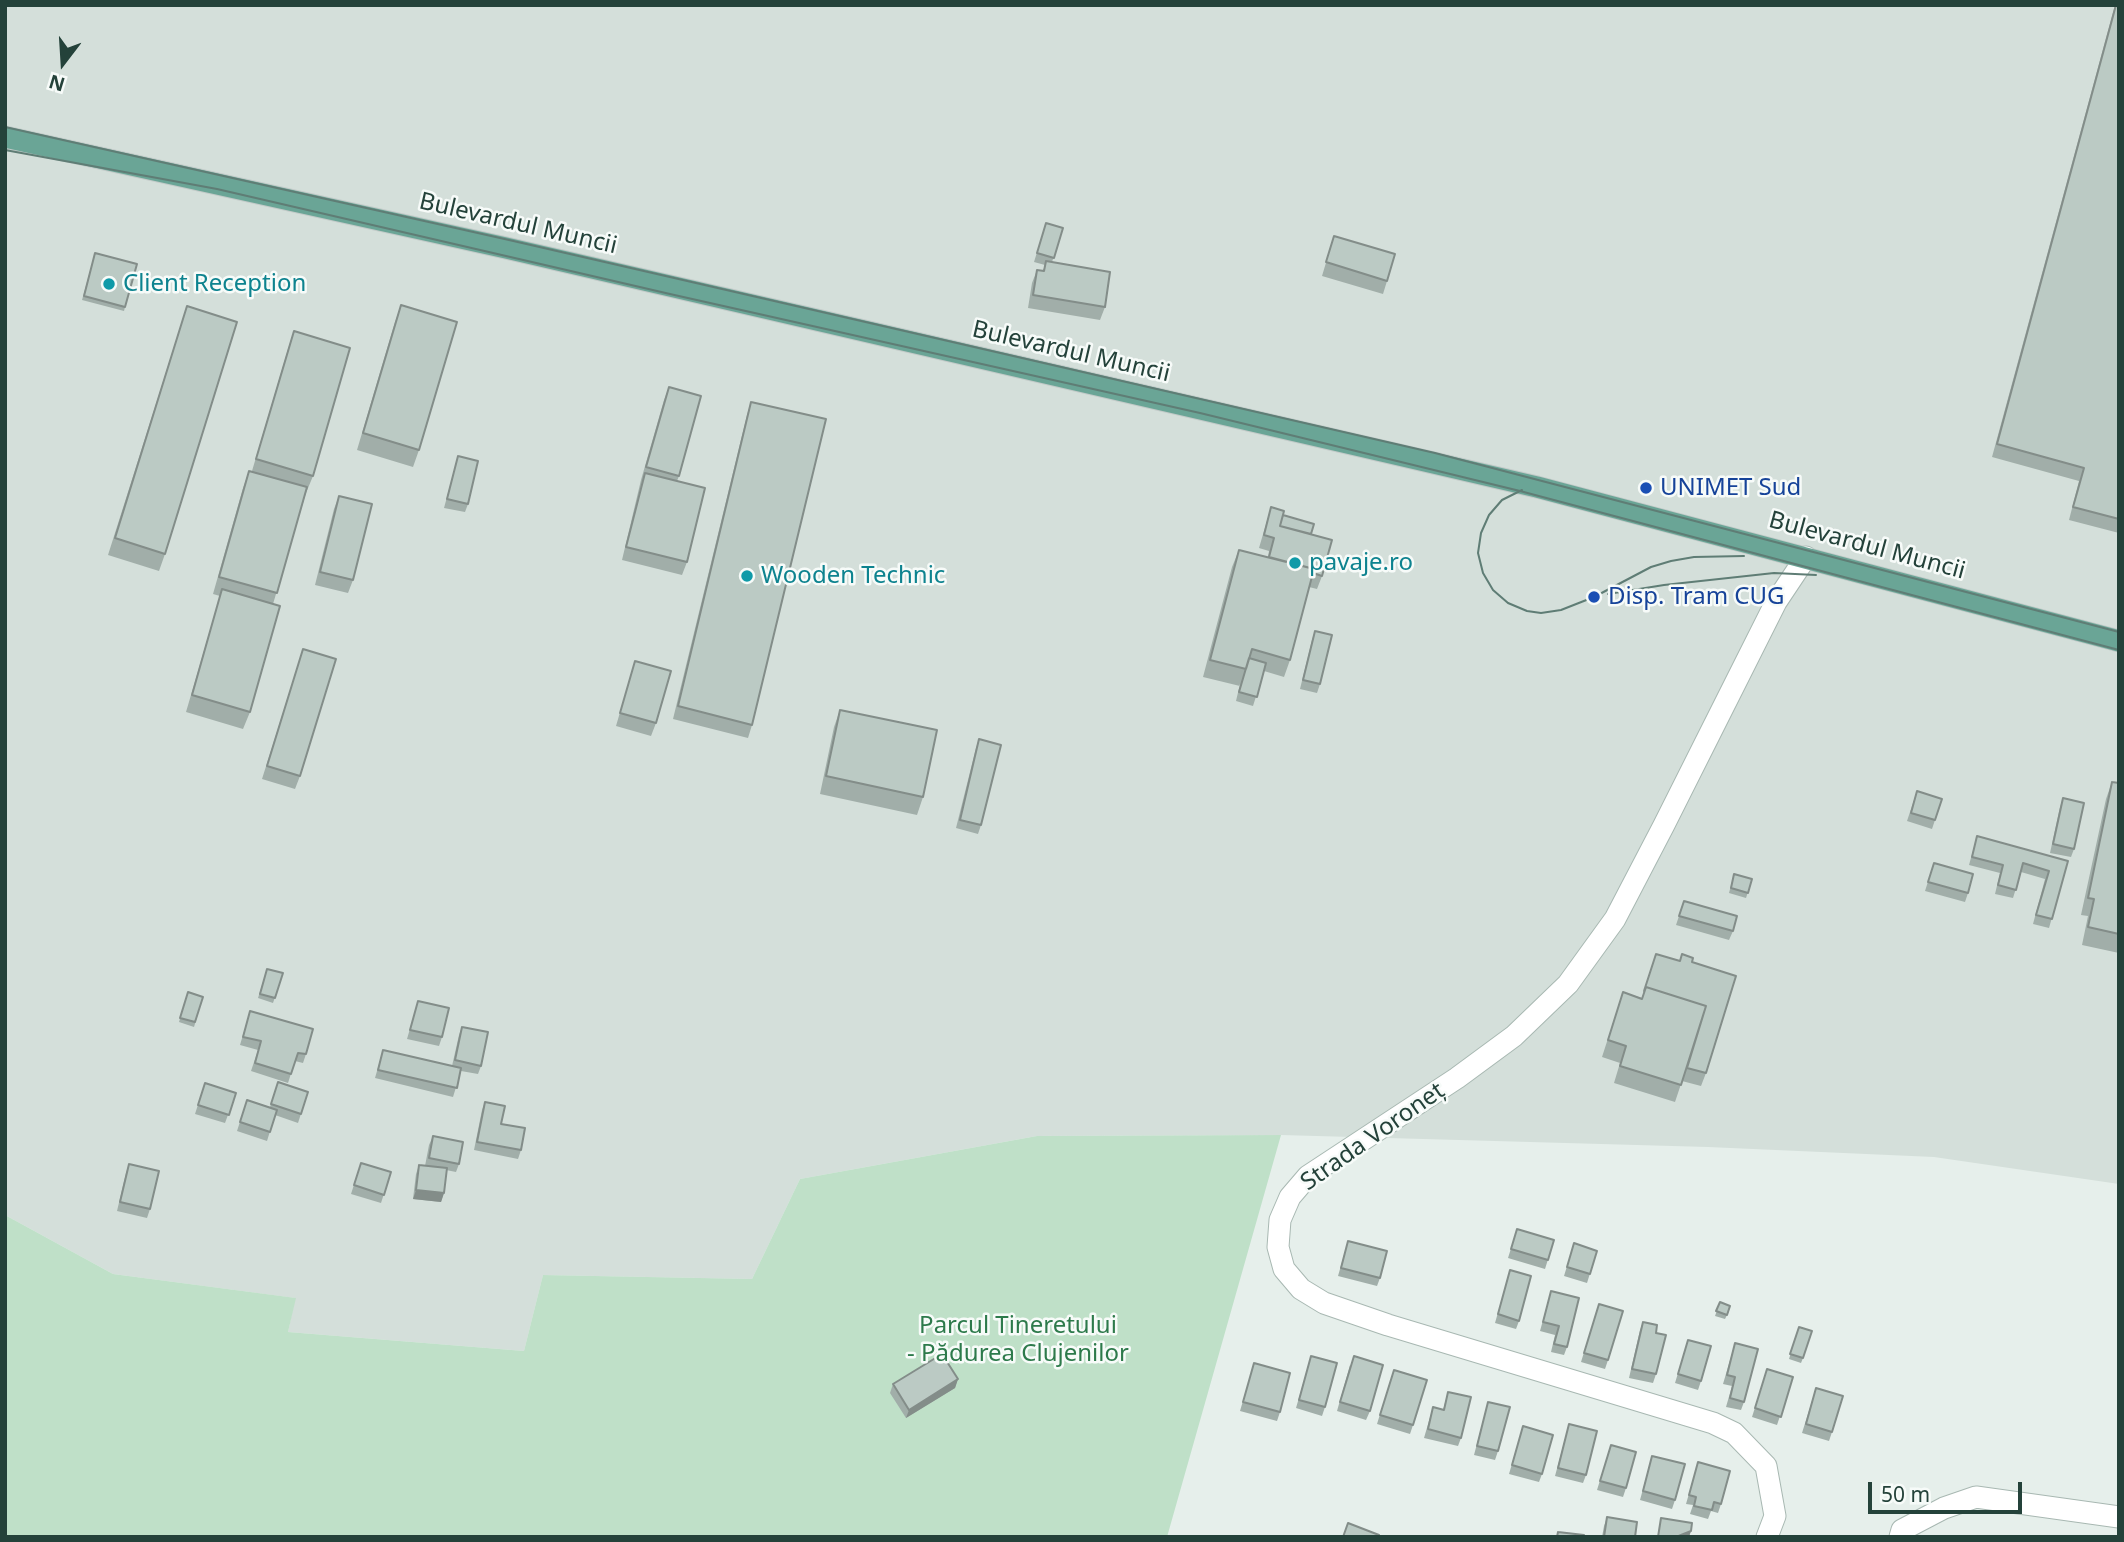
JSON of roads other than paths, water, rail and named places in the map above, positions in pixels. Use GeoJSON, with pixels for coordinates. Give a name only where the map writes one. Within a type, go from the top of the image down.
{"type":"FeatureCollection","features":[{"type":"Feature","properties":{"kind":"main road","name":"Bulevardul Muncii"},"geometry":{"type":"LineString","coordinates":[[5,137],[506,247],[1431,462],[1577,497],[2119,641]]}},
{"type":"Feature","properties":{"kind":"street","name":"Strada Voroneț"},"geometry":{"type":"LineString","coordinates":[[1767,1537],[1775,1516],[1766,1466],[1734,1433],[1713,1423],[1401,1329],[1324,1303],[1301,1289],[1284,1269],[1278,1247],[1280,1220],[1284,1208],[1308,1177],[1457,1078],[1514,1036],[1568,984],[1615,919],[1776,602],[1806,557]]}},
{"type":"Feature","properties":{"kind":"street"},"geometry":{"type":"LineString","coordinates":[[1900,1537],[1902,1530],[1944,1508],[1976,1497],[2119,1517]]}},
{"type":"Feature","properties":{"kind":"tram line"},"geometry":{"type":"LineString","coordinates":[[5,127],[1435,453],[2119,632]]}},
{"type":"Feature","properties":{"kind":"tram line"},"geometry":{"type":"LineString","coordinates":[[5,150],[217,189],[1200,413],[1520,491],[2119,650]]}},
{"type":"Feature","properties":{"kind":"tram line"},"geometry":{"type":"LineString","coordinates":[[1522,490],[1502,500],[1489,515],[1481,533],[1478,553],[1483,573],[1493,590],[1508,603],[1527,611],[1541,613],[1561,610],[1594,597],[1651,567],[1671,561],[1694,557],[1744,556]]}},
{"type":"Feature","properties":{"kind":"tram line"},"geometry":{"type":"LineString","coordinates":[[1608,594],[1774,573],[1816,575]]}},
{"type":"Feature","properties":{"kind":"place","name":"Client Reception"},"geometry":{"type":"Point","coordinates":[109,284]}},
{"type":"Feature","properties":{"kind":"place","name":"UNIMET Sud"},"geometry":{"type":"Point","coordinates":[1646,488]}},
{"type":"Feature","properties":{"kind":"place","name":"pavaje.ro"},"geometry":{"type":"Point","coordinates":[1295,563]}},
{"type":"Feature","properties":{"kind":"place","name":"Wooden Technic"},"geometry":{"type":"Point","coordinates":[747,576]}},
{"type":"Feature","properties":{"kind":"place","name":"Disp. Tram CUG"},"geometry":{"type":"Point","coordinates":[1594,597]}},
{"type":"Feature","properties":{"kind":"park label","name":"Parcul Tineretului - Pădurea Clujenilor"},"geometry":{"type":"Point","coordinates":[1018,1340]}}]}
